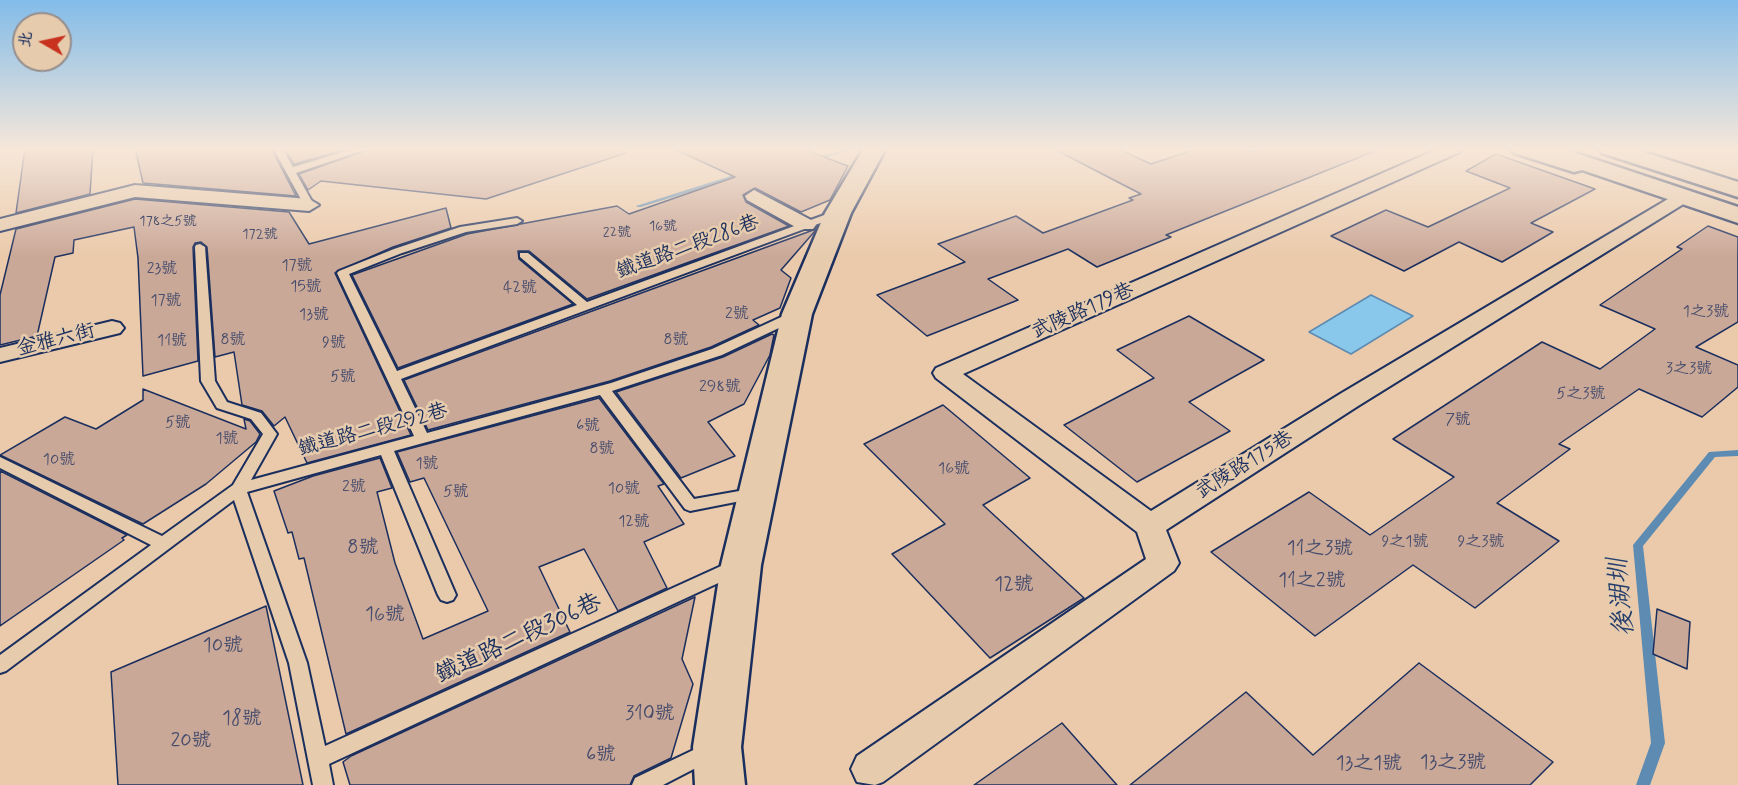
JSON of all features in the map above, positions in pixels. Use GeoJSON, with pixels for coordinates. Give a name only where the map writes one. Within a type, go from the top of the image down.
{"type":"FeatureCollection","features":[{"type":"Feature","properties":{"kind":"main road"},"geometry":{"type":"LineString","coordinates":[[720,785],[717,747],[741,565],[757,493],[797,315],[838,213],[854,185]]}},
{"type":"Feature","properties":{"kind":"main road"},"geometry":{"type":"LineString","coordinates":[[1631,185],[1738,221]]}},
{"type":"Feature","properties":{"kind":"main road"},"geometry":{"type":"LineString","coordinates":[[1648,185],[1738,215]]}},
{"type":"Feature","properties":{"kind":"main road"},"geometry":{"type":"LineString","coordinates":[[1674,185],[1738,206]]}},
{"type":"Feature","properties":{"kind":"main road"},"geometry":{"type":"LineString","coordinates":[[1697,185],[1738,198]]}},
{"type":"Feature","properties":{"kind":"main road"},"geometry":{"type":"LineString","coordinates":[[1722,185],[1738,190]]}},
{"type":"Feature","properties":{"kind":"street","name":"武陵路179巷"},"geometry":{"type":"LineString","coordinates":[[1150,526],[945,373],[1371,185]]}},
{"type":"Feature","properties":{"kind":"street"},"geometry":{"type":"LineString","coordinates":[[0,225],[135,191],[309,205]]}},
{"type":"Feature","properties":{"kind":"street"},"geometry":{"type":"LineString","coordinates":[[754,196],[806,225]]}},
{"type":"Feature","properties":{"kind":"street","name":"武陵路175巷"},"geometry":{"type":"LineString","coordinates":[[1150,526],[1349,400],[1680,201]]}},
{"type":"Feature","properties":{"kind":"street","name":"金雅六街"},"geometry":{"type":"LineString","coordinates":[[0,355],[112,328]]}},
{"type":"Feature","properties":{"kind":"street"},"geometry":{"type":"LineString","coordinates":[[870,769],[1163,562],[1150,526]]}},
{"type":"Feature","properties":{"kind":"lane"},"geometry":{"type":"LineString","coordinates":[[299,185],[309,205]]}},
{"type":"Feature","properties":{"kind":"lane","name":"鐵道路二段286巷"},"geometry":{"type":"LineString","coordinates":[[394,377],[838,213]]}},
{"type":"Feature","properties":{"kind":"lane"},"geometry":{"type":"LineString","coordinates":[[423,440],[343,273],[398,250],[464,230],[518,221]]}},
{"type":"Feature","properties":{"kind":"lane"},"geometry":{"type":"LineString","coordinates":[[200,247],[208,381],[222,405],[256,416],[270,434],[238,489],[298,663],[324,785]]}},
{"type":"Feature","properties":{"kind":"lane"},"geometry":{"type":"LineString","coordinates":[[524,255],[585,306]]}},
{"type":"Feature","properties":{"kind":"lane","name":"鐵道路二段292巷"},"geometry":{"type":"LineString","coordinates":[[0,665],[238,489],[604,390],[717,352],[797,315]]}},
{"type":"Feature","properties":{"kind":"lane"},"geometry":{"type":"LineString","coordinates":[[604,390],[690,505],[757,493]]}},
{"type":"Feature","properties":{"kind":"lane"},"geometry":{"type":"LineString","coordinates":[[386,450],[447,595]]}},
{"type":"Feature","properties":{"kind":"lane"},"geometry":{"type":"LineString","coordinates":[[0,462],[163,544]]}},
{"type":"Feature","properties":{"kind":"lane","name":"鐵道路二段306巷"},"geometry":{"type":"LineString","coordinates":[[318,759],[741,565]]}},
{"type":"Feature","properties":{"kind":"lane"},"geometry":{"type":"LineString","coordinates":[[642,785],[717,747]]}},
{"type":"Feature","properties":{"kind":"water"},"geometry":{"type":"Polygon","coordinates":[[[1371,295],[1413,316],[1351,354],[1309,332],[1371,295]]]}},
{"type":"Feature","properties":{"kind":"building"},"geometry":{"type":"Polygon","coordinates":[[[20,185],[91,185],[90,194],[16,213],[20,185]]]}},
{"type":"Feature","properties":{"kind":"building"},"geometry":{"type":"Polygon","coordinates":[[[162,185],[290,185],[296,196],[162,185]]]}},
{"type":"Feature","properties":{"kind":"building"},"geometry":{"type":"Polygon","coordinates":[[[305,185],[316,185],[308,190],[305,185]]]}},
{"type":"Feature","properties":{"kind":"building"},"geometry":{"type":"Polygon","coordinates":[[[354,185],[530,185],[486,199],[354,185]]]}},
{"type":"Feature","properties":{"kind":"building"},"geometry":{"type":"Polygon","coordinates":[[[713,185],[838,185],[830,200],[801,212],[755,188],[743,195],[746,202],[789,226],[587,299],[529,251],[518,251],[519,259],[573,304],[398,368],[352,275],[467,234],[617,206],[629,214],[713,185]]]}},
{"type":"Feature","properties":{"kind":"building"},"geometry":{"type":"Polygon","coordinates":[[[1123,185],[1291,185],[1166,235],[1171,237],[1097,267],[1068,249],[988,279],[1018,300],[927,336],[877,295],[965,262],[938,244],[1016,216],[1043,233],[1133,200],[1129,198],[1141,194],[1123,185]]]}},
{"type":"Feature","properties":{"kind":"building"},"geometry":{"type":"Polygon","coordinates":[[[1501,185],[1583,185],[1595,189],[1531,223],[1553,232],[1502,262],[1459,242],[1404,271],[1331,236],[1386,210],[1428,227],[1510,188],[1501,185]]]}},
{"type":"Feature","properties":{"kind":"building"},"geometry":{"type":"Polygon","coordinates":[[[135,199],[289,212],[309,244],[446,208],[451,228],[393,247],[335,273],[411,435],[307,463],[285,417],[274,426],[262,411],[242,405],[234,352],[215,357],[207,247],[201,242],[195,243],[193,247],[198,361],[143,376],[138,258],[134,227],[74,240],[73,253],[55,257],[37,336],[0,345],[0,295],[16,229],[135,199]]]}},
{"type":"Feature","properties":{"kind":"building"},"geometry":{"type":"Polygon","coordinates":[[[1708,226],[1738,237],[1738,322],[1696,347],[1738,365],[1738,387],[1702,417],[1639,389],[1559,444],[1570,449],[1497,503],[1559,541],[1475,608],[1413,565],[1315,636],[1211,552],[1309,492],[1370,535],[1454,477],[1393,439],[1542,342],[1600,369],[1655,329],[1600,305],[1682,249],[1677,247],[1708,226]]]}},
{"type":"Feature","properties":{"kind":"building"},"geometry":{"type":"Polygon","coordinates":[[[816,229],[781,270],[791,278],[780,308],[753,320],[759,325],[711,347],[610,381],[428,430],[404,380],[816,229]]]}},
{"type":"Feature","properties":{"kind":"building"},"geometry":{"type":"Polygon","coordinates":[[[1189,316],[1264,360],[1189,402],[1230,431],[1137,482],[1064,425],[1154,378],[1117,350],[1189,316]]]}},
{"type":"Feature","properties":{"kind":"building"},"geometry":{"type":"Polygon","coordinates":[[[774,335],[770,355],[744,404],[708,422],[735,456],[681,478],[616,392],[723,357],[774,335]]]}},
{"type":"Feature","properties":{"kind":"building"},"geometry":{"type":"Polygon","coordinates":[[[143,389],[246,429],[244,419],[250,421],[260,434],[256,442],[206,484],[143,524],[0,455],[65,417],[96,429],[143,400],[143,389]]]}},
{"type":"Feature","properties":{"kind":"building"},"geometry":{"type":"Polygon","coordinates":[[[599,398],[664,484],[658,486],[684,524],[644,542],[667,588],[618,611],[584,549],[539,567],[570,632],[346,734],[304,558],[299,559],[292,532],[288,533],[274,491],[313,476],[380,458],[392,488],[377,492],[395,563],[423,639],[488,611],[424,478],[410,482],[397,452],[599,398]]]}},
{"type":"Feature","properties":{"kind":"building"},"geometry":{"type":"Polygon","coordinates":[[[943,405],[1030,478],[983,505],[1084,598],[990,658],[892,554],[945,524],[864,444],[943,405]]]}},
{"type":"Feature","properties":{"kind":"building"},"geometry":{"type":"Polygon","coordinates":[[[0,471],[127,535],[122,538],[124,540],[0,626],[0,471]]]}},
{"type":"Feature","properties":{"kind":"building"},"geometry":{"type":"Polygon","coordinates":[[[695,597],[682,659],[693,684],[671,758],[634,776],[630,785],[350,785],[343,762],[351,756],[695,597]]]}},
{"type":"Feature","properties":{"kind":"building"},"geometry":{"type":"Polygon","coordinates":[[[266,606],[303,785],[118,785],[111,672],[266,606]]]}},
{"type":"Feature","properties":{"kind":"building"},"geometry":{"type":"Polygon","coordinates":[[[1657,609],[1690,622],[1687,669],[1653,654],[1657,609]]]}},
{"type":"Feature","properties":{"kind":"building"},"geometry":{"type":"Polygon","coordinates":[[[1419,663],[1553,762],[1530,785],[1130,785],[1246,692],[1313,755],[1419,663]]]}},
{"type":"Feature","properties":{"kind":"building"},"geometry":{"type":"Polygon","coordinates":[[[1062,723],[1117,785],[974,785],[1062,723]]]}},
{"type":"Feature","properties":{"kind":"waterway"},"geometry":{"type":"LineString","coordinates":[[639,206],[708,185]]}},
{"type":"Feature","properties":{"kind":"waterway","name":"後湖圳"},"geometry":{"type":"LineString","coordinates":[[1643,785],[1658,743],[1638,545],[1712,454],[1738,453]]}}]}
